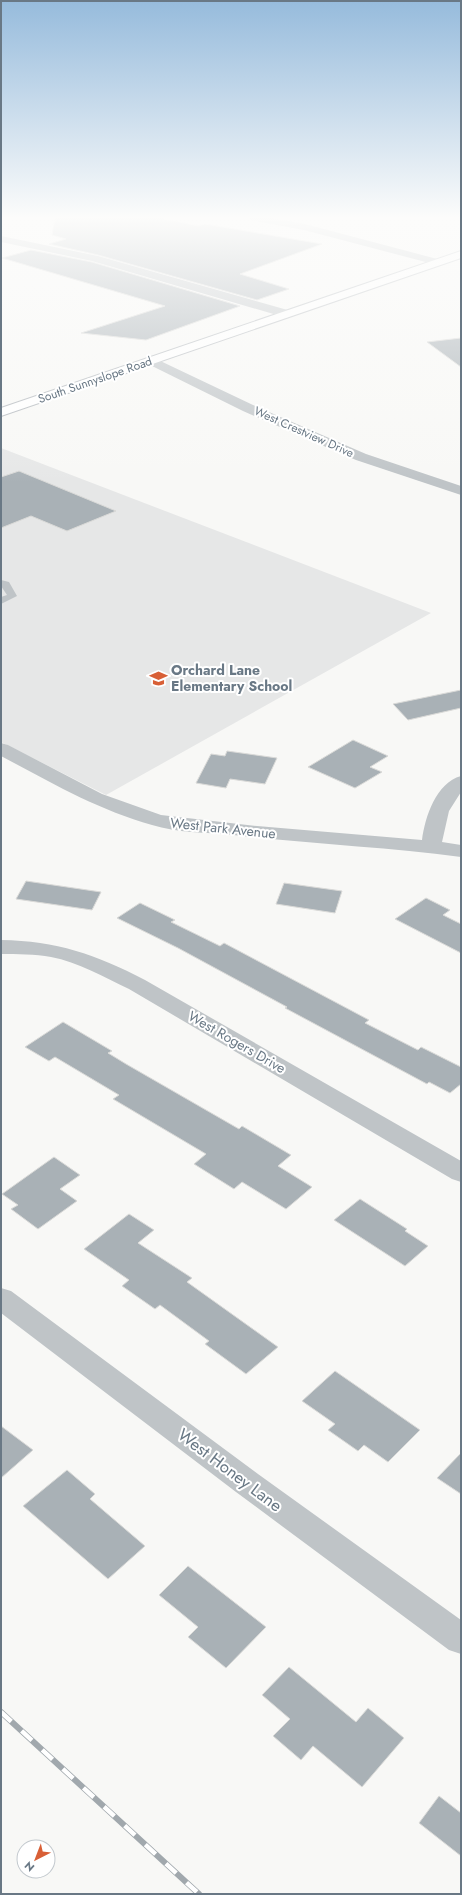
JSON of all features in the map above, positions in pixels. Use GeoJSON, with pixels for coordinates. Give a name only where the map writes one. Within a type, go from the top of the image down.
{"type":"FeatureCollection","features":[{"type":"Feature","properties":{"kind":"street"},"geometry":{"type":"LineString","coordinates":[[261,306],[287,314]]}},
{"type":"Feature","properties":{"kind":"street","name":"South Sunnyslope Road"},"geometry":{"type":"LineString","coordinates":[[1,412],[309,306]]}},
{"type":"Feature","properties":{"kind":"street","name":"West Crestview Drive"},"geometry":{"type":"LineString","coordinates":[[152,361],[248,408],[361,457],[461,491]]}},
{"type":"Feature","properties":{"kind":"street","name":"West Park Avenue"},"geometry":{"type":"LineString","coordinates":[[1,749],[95,798],[125,810],[158,820],[257,832],[431,846],[461,851]]}},
{"type":"Feature","properties":{"kind":"street"},"geometry":{"type":"LineString","coordinates":[[431,846],[434,823],[440,806],[453,788],[461,782]]}},
{"type":"Feature","properties":{"kind":"street","name":"West Rogers Drive"},"geometry":{"type":"LineString","coordinates":[[1,947],[51,951],[93,963],[117,974],[164,999],[461,1173]]}},
{"type":"Feature","properties":{"kind":"street","name":"West Honey Lane"},"geometry":{"type":"LineString","coordinates":[[1,1298],[246,1483],[461,1639]]}},
{"type":"Feature","properties":{"kind":"lane"},"geometry":{"type":"LineString","coordinates":[[1,583],[6,584],[12,596],[1,601]]}},
{"type":"Feature","properties":{"kind":"shaded area","name":"Orchard Lane Elementary School"},"geometry":{"type":"Polygon","coordinates":[[[1,448],[431,613],[106,795],[1,742],[1,448]]]}},
{"type":"Feature","properties":{"kind":"building"},"geometry":{"type":"Polygon","coordinates":[[[164,306],[239,306],[146,340],[81,333],[164,306]]]}},
{"type":"Feature","properties":{"kind":"building"},"geometry":{"type":"Polygon","coordinates":[[[461,338],[461,367],[427,342],[461,338]]]}},
{"type":"Feature","properties":{"kind":"building"},"geometry":{"type":"Polygon","coordinates":[[[19,471],[116,511],[67,531],[31,516],[1,528],[1,477],[19,471]]]}},
{"type":"Feature","properties":{"kind":"building"},"geometry":{"type":"Polygon","coordinates":[[[461,690],[461,708],[408,720],[393,704],[461,690]]]}},
{"type":"Feature","properties":{"kind":"building"},"geometry":{"type":"Polygon","coordinates":[[[353,740],[388,756],[370,767],[382,772],[355,788],[308,767],[353,740]]]}},
{"type":"Feature","properties":{"kind":"building"},"geometry":{"type":"Polygon","coordinates":[[[227,751],[277,758],[265,784],[230,779],[226,788],[196,783],[211,754],[225,756],[227,751]]]}},
{"type":"Feature","properties":{"kind":"building"},"geometry":{"type":"Polygon","coordinates":[[[26,881],[101,892],[92,910],[16,899],[26,881]]]}},
{"type":"Feature","properties":{"kind":"building"},"geometry":{"type":"Polygon","coordinates":[[[284,883],[342,891],[335,913],[276,904],[284,883]]]}},
{"type":"Feature","properties":{"kind":"building"},"geometry":{"type":"Polygon","coordinates":[[[426,898],[450,910],[443,915],[461,924],[461,953],[395,919],[426,898]]]}},
{"type":"Feature","properties":{"kind":"building"},"geometry":{"type":"Polygon","coordinates":[[[140,903],[175,920],[171,922],[220,946],[224,943],[369,1020],[365,1023],[418,1050],[421,1047],[461,1067],[461,1084],[450,1093],[429,1082],[427,1084],[285,1008],[287,1007],[178,948],[117,918],[140,903]]]}},
{"type":"Feature","properties":{"kind":"building"},"geometry":{"type":"Polygon","coordinates":[[[63,1022],[112,1051],[108,1053],[126,1064],[239,1129],[242,1126],[291,1155],[278,1166],[312,1187],[286,1209],[242,1182],[234,1189],[194,1164],[206,1154],[113,1099],[119,1095],[55,1057],[49,1061],[25,1047],[63,1022]]]}},
{"type":"Feature","properties":{"kind":"building"},"geometry":{"type":"Polygon","coordinates":[[[54,1157],[80,1175],[60,1189],[77,1201],[38,1229],[11,1209],[18,1205],[2,1194],[54,1157]]]}},
{"type":"Feature","properties":{"kind":"building"},"geometry":{"type":"Polygon","coordinates":[[[360,1199],[407,1229],[405,1231],[428,1246],[405,1266],[334,1220],[360,1199]]]}},
{"type":"Feature","properties":{"kind":"building"},"geometry":{"type":"Polygon","coordinates":[[[129,1214],[154,1230],[138,1243],[192,1278],[187,1282],[278,1347],[246,1374],[205,1344],[209,1341],[160,1305],[155,1309],[122,1286],[129,1280],[84,1249],[129,1214]]]}},
{"type":"Feature","properties":{"kind":"building"},"geometry":{"type":"Polygon","coordinates":[[[335,1371],[420,1430],[388,1462],[364,1445],[358,1451],[328,1430],[335,1424],[302,1401],[335,1371]]]}},
{"type":"Feature","properties":{"kind":"building"},"geometry":{"type":"Polygon","coordinates":[[[1,1426],[33,1450],[1,1478],[1,1426]]]}},
{"type":"Feature","properties":{"kind":"building"},"geometry":{"type":"Polygon","coordinates":[[[461,1453],[461,1494],[437,1478],[461,1453]]]}},
{"type":"Feature","properties":{"kind":"building"},"geometry":{"type":"Polygon","coordinates":[[[67,1470],[95,1494],[90,1499],[145,1546],[108,1579],[23,1506],[67,1470]]]}},
{"type":"Feature","properties":{"kind":"building"},"geometry":{"type":"Polygon","coordinates":[[[188,1566],[266,1627],[226,1668],[188,1637],[198,1627],[159,1595],[188,1566]]]}},
{"type":"Feature","properties":{"kind":"building"},"geometry":{"type":"Polygon","coordinates":[[[289,1667],[356,1722],[368,1708],[404,1738],[362,1787],[313,1746],[301,1760],[273,1736],[290,1719],[262,1695],[289,1667]]]}},
{"type":"Feature","properties":{"kind":"building"},"geometry":{"type":"Polygon","coordinates":[[[439,1796],[461,1813],[461,1856],[419,1823],[439,1796]]]}},
{"type":"Feature","properties":{"kind":"railway"},"geometry":{"type":"LineString","coordinates":[[1,1712],[199,1894]]}},
{"type":"Feature","properties":{"kind":"place","name":"Orchard Lane Elementary School"},"geometry":{"type":"Point","coordinates":[158,678]}}]}
